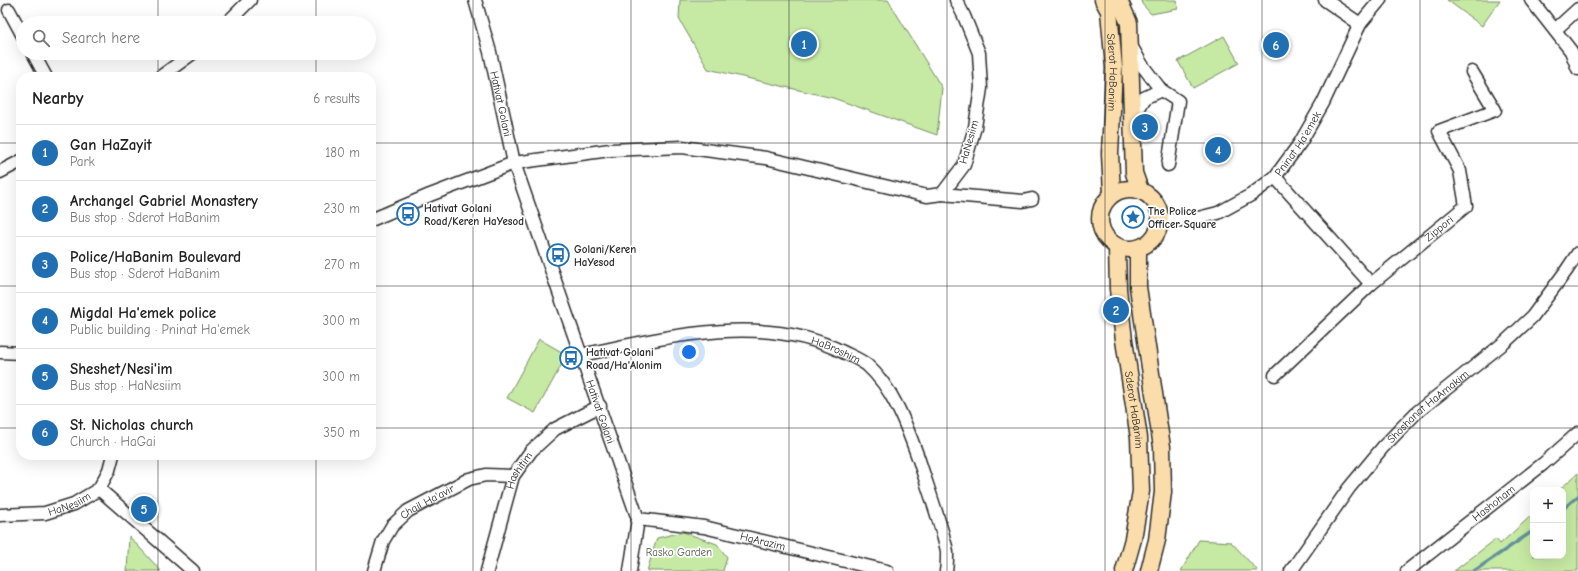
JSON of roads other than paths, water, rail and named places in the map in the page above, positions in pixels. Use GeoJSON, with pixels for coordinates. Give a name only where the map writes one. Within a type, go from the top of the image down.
{"type":"FeatureCollection","features":[{"type":"Feature","properties":{"kind":"main road","name":"Sderot HaBanim"},"geometry":{"type":"LineString","coordinates":[[1103,0],[1109,11],[1114,68],[1110,154],[1112,194]]}},
{"type":"Feature","properties":{"kind":"main road","name":"Sderot HaBanim"},"geometry":{"type":"LineString","coordinates":[[1119,0],[1129,23],[1134,172],[1140,190]]}},
{"type":"Feature","properties":{"kind":"main road"},"geometry":{"type":"LineString","coordinates":[[1130,188],[1140,190],[1148,194],[1155,201],[1159,210],[1160,220],[1156,234],[1145,245],[1138,248],[1124,249],[1104,235],[1100,226],[1099,217],[1103,204],[1112,194],[1121,189],[1130,188]]}},
{"type":"Feature","properties":{"kind":"main road","name":"Sderot HaBanim"},"geometry":{"type":"LineString","coordinates":[[1118,246],[1118,289],[1139,438],[1141,491],[1133,539],[1124,571]]}},
{"type":"Feature","properties":{"kind":"main road","name":"Sderot HaBanim"},"geometry":{"type":"LineString","coordinates":[[1138,248],[1138,288],[1162,447],[1163,492],[1157,540],[1149,571]]}},
{"type":"Feature","properties":{"kind":"street"},"geometry":{"type":"LineString","coordinates":[[233,16],[250,0]]}},
{"type":"Feature","properties":{"kind":"street","name":"Hativat Golani"},"geometry":{"type":"LineString","coordinates":[[475,0],[490,52],[514,163],[600,406],[638,519],[630,571]]}},
{"type":"Feature","properties":{"kind":"street","name":"HaNesiim"},"geometry":{"type":"LineString","coordinates":[[942,194],[964,165],[975,127],[981,88],[979,53],[956,0]]}},
{"type":"Feature","properties":{"kind":"street"},"geometry":{"type":"LineString","coordinates":[[1325,0],[1360,24]]}},
{"type":"Feature","properties":{"kind":"street","name":"Pninat Ha'emek"},"geometry":{"type":"LineString","coordinates":[[1160,220],[1190,220],[1218,213],[1251,195],[1274,177],[1304,136],[1323,103],[1360,24],[1380,0]]}},
{"type":"Feature","properties":{"kind":"street"},"geometry":{"type":"LineString","coordinates":[[1531,0],[1570,51],[1578,68]]}},
{"type":"Feature","properties":{"kind":"street"},"geometry":{"type":"LineString","coordinates":[[1555,30],[1578,9]]}},
{"type":"Feature","properties":{"kind":"street"},"geometry":{"type":"LineString","coordinates":[[9,10],[16,23]]}},
{"type":"Feature","properties":{"kind":"street"},"geometry":{"type":"LineString","coordinates":[[1130,44],[1142,66],[1161,90],[1178,101],[1168,164]]}},
{"type":"Feature","properties":{"kind":"street"},"geometry":{"type":"LineString","coordinates":[[37,60],[43,72]]}},
{"type":"Feature","properties":{"kind":"street"},"geometry":{"type":"LineString","coordinates":[[168,72],[184,60]]}},
{"type":"Feature","properties":{"kind":"street","name":"Zippori"},"geometry":{"type":"LineString","coordinates":[[1275,375],[1371,284],[1466,206],[1460,171],[1439,131],[1495,110],[1472,72]]}},
{"type":"Feature","properties":{"kind":"street"},"geometry":{"type":"LineString","coordinates":[[1132,118],[1144,98],[1161,90]]}},
{"type":"Feature","properties":{"kind":"street"},"geometry":{"type":"LineString","coordinates":[[376,218],[430,195],[514,163],[610,150],[682,147],[766,158],[927,196],[942,194],[1023,201],[1032,199]]}},
{"type":"Feature","properties":{"kind":"street"},"geometry":{"type":"LineString","coordinates":[[0,172],[16,164]]}},
{"type":"Feature","properties":{"kind":"street"},"geometry":{"type":"LineString","coordinates":[[1274,177],[1371,284]]}},
{"type":"Feature","properties":{"kind":"street","name":"Shoshanat HaAmakim"},"geometry":{"type":"LineString","coordinates":[[1291,571],[1349,488],[1383,448],[1416,413],[1505,342],[1532,316],[1578,253]]}},
{"type":"Feature","properties":{"kind":"street","name":"HaBroshim"},"geometry":{"type":"LineString","coordinates":[[582,355],[635,343],[724,330],[766,331],[806,338],[834,348],[866,364],[884,384],[896,404],[915,448],[938,514],[948,554],[946,571]]}},
{"type":"Feature","properties":{"kind":"street"},"geometry":{"type":"LineString","coordinates":[[0,352],[16,353]]}},
{"type":"Feature","properties":{"kind":"street","name":"Hashitim"},"geometry":{"type":"LineString","coordinates":[[487,571],[513,476],[531,451],[555,429],[600,406]]}},
{"type":"Feature","properties":{"kind":"street","name":"Hashoham"},"geometry":{"type":"LineString","coordinates":[[1407,571],[1543,464],[1578,433]]}},
{"type":"Feature","properties":{"kind":"street","name":"HaNesiim"},"geometry":{"type":"LineString","coordinates":[[0,515],[46,513],[74,504],[99,489],[110,470],[112,460]]}},
{"type":"Feature","properties":{"kind":"street","name":"Chail Ha'avir"},"geometry":{"type":"LineString","coordinates":[[374,571],[383,541],[392,526],[408,511],[469,479],[486,475],[513,476]]}},
{"type":"Feature","properties":{"kind":"street"},"geometry":{"type":"LineString","coordinates":[[99,489],[193,571]]}},
{"type":"Feature","properties":{"kind":"street","name":"HaArazim"},"geometry":{"type":"LineString","coordinates":[[638,519],[704,528],[887,571]]}},
{"type":"Feature","properties":{"kind":"waterway"},"geometry":{"type":"LineString","coordinates":[[1566,506],[1578,496]]}},
{"type":"Feature","properties":{"kind":"waterway"},"geometry":{"type":"LineString","coordinates":[[1474,571],[1530,533]]}},
{"type":"Feature","properties":{"kind":"place","name":"Gan HaZayit"},"geometry":{"type":"Point","coordinates":[804,44]}},
{"type":"Feature","properties":{"kind":"place","name":"St. Nicholas church"},"geometry":{"type":"Point","coordinates":[1276,45]}},
{"type":"Feature","properties":{"kind":"place","name":"Police/HaBanim Boulevard"},"geometry":{"type":"Point","coordinates":[1145,127]}},
{"type":"Feature","properties":{"kind":"place","name":"Migdal Ha'emek police"},"geometry":{"type":"Point","coordinates":[1218,150]}},
{"type":"Feature","properties":{"kind":"place","name":"Hativat Golani Road/Keren HaYesod"},"geometry":{"type":"Point","coordinates":[408,214]}},
{"type":"Feature","properties":{"kind":"place","name":"The Police Officer Square"},"geometry":{"type":"Point","coordinates":[1133,217]}},
{"type":"Feature","properties":{"kind":"place","name":"Golani/Keren HaYesod"},"geometry":{"type":"Point","coordinates":[558,255]}},
{"type":"Feature","properties":{"kind":"place","name":"Archangel Gabriel Monastery"},"geometry":{"type":"Point","coordinates":[1116,310]}},
{"type":"Feature","properties":{"kind":"place","name":"Hativat Golani Road/Ha'Alonim"},"geometry":{"type":"Point","coordinates":[571,358]}},
{"type":"Feature","properties":{"kind":"place","name":"Sheshet/Nesi'im"},"geometry":{"type":"Point","coordinates":[144,509]}},
{"type":"Feature","properties":{"kind":"park label","name":"Rasko Garden"},"geometry":{"type":"Point","coordinates":[679,552]}}]}
